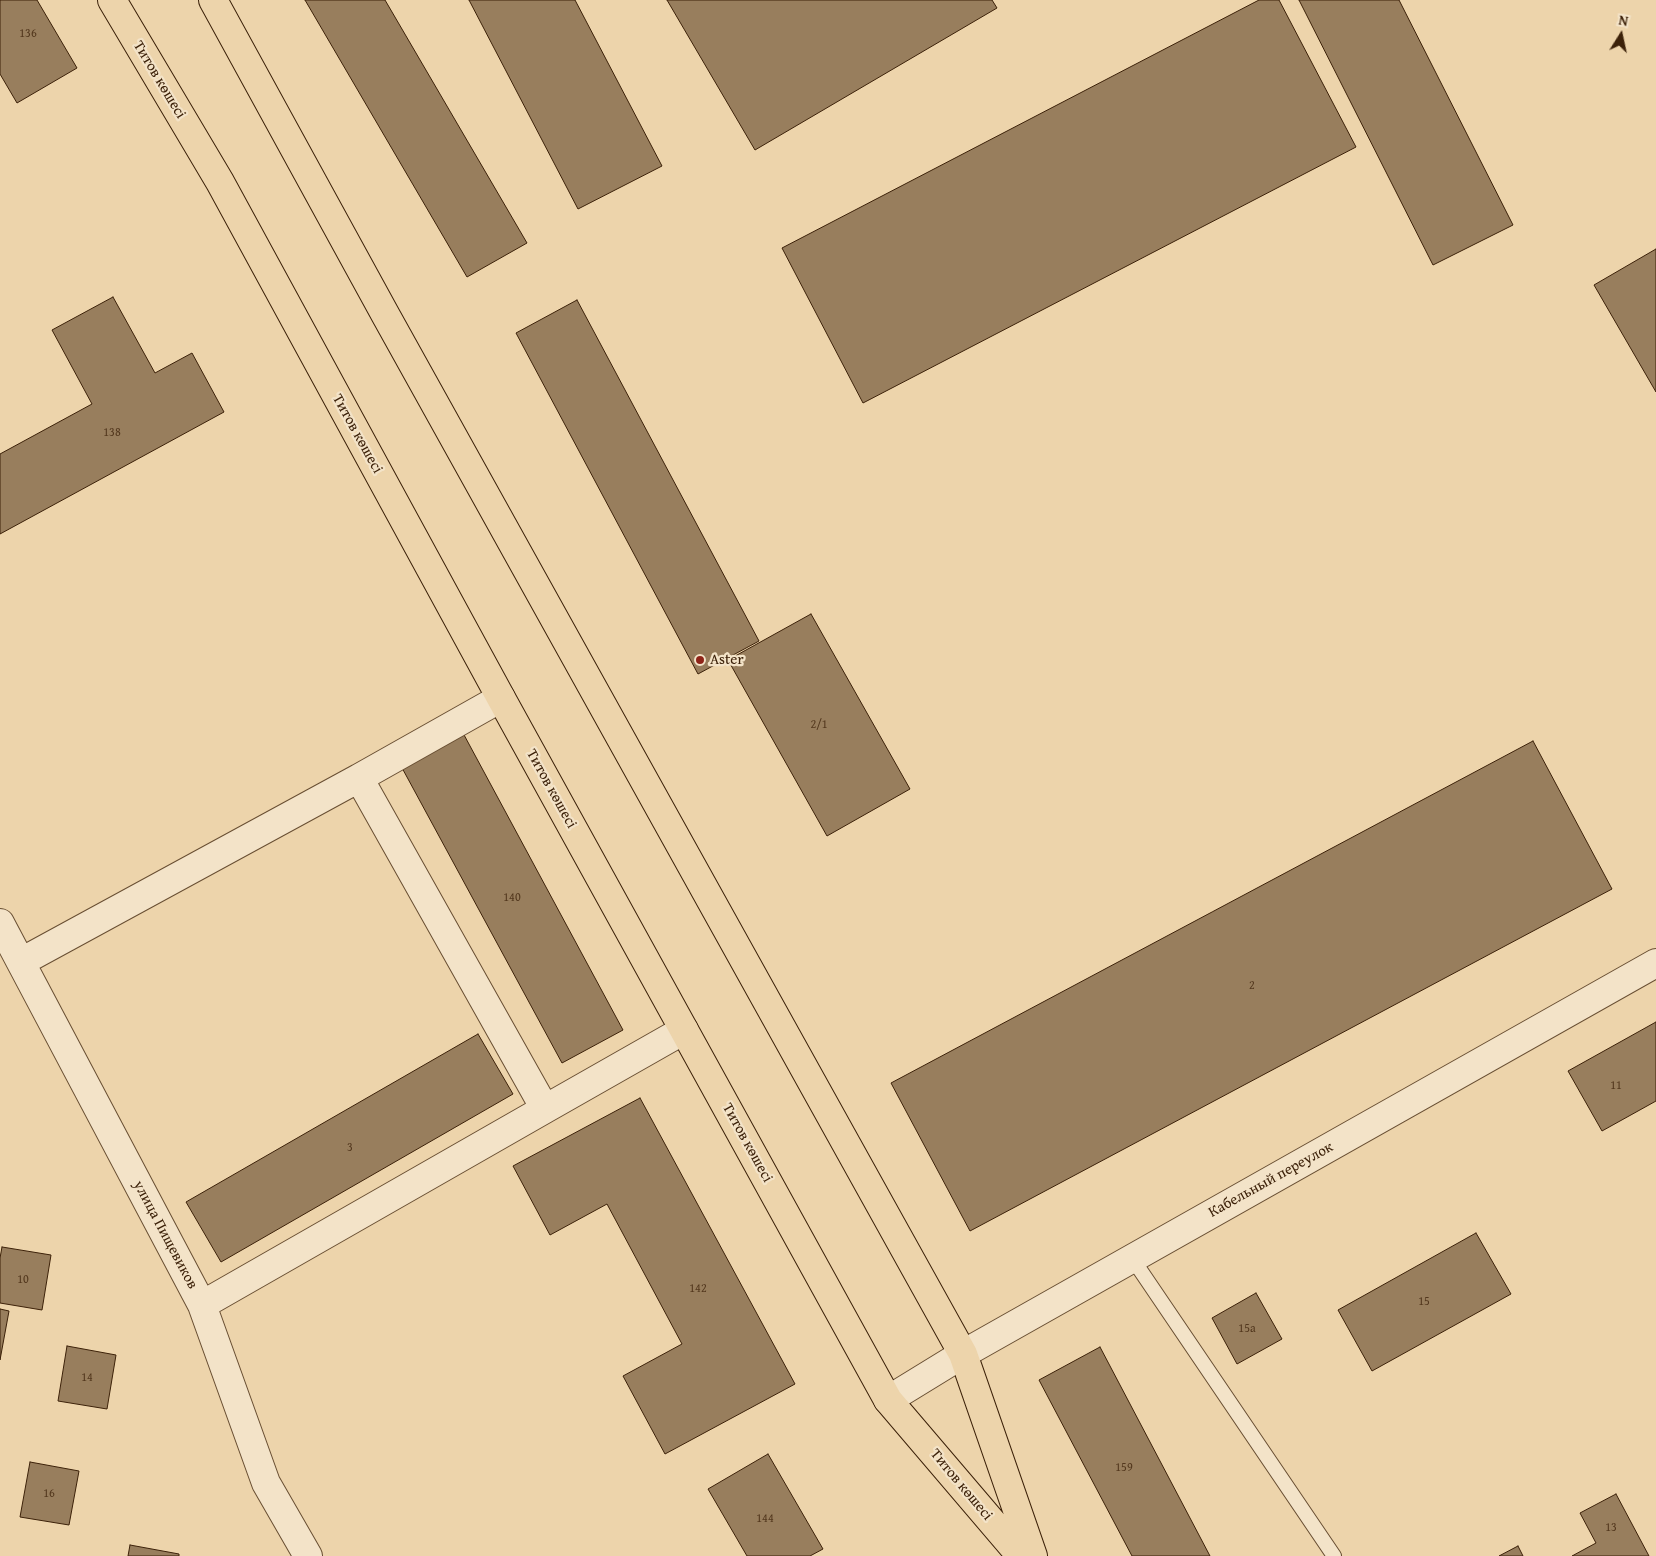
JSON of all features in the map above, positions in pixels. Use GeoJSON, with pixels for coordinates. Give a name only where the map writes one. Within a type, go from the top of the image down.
{"type":"FeatureCollection","features":[{"type":"Feature","properties":{"kind":"highway","name":"Титов көшесі"},"geometry":{"type":"LineString","coordinates":[[112,0],[220,182],[501,698],[888,1400],[1021,1556]]}},
{"type":"Feature","properties":{"kind":"highway","name":"Титов көшесі"},"geometry":{"type":"LineString","coordinates":[[213,0],[385,314],[963,1354],[1033,1556]]}},
{"type":"Feature","properties":{"kind":"street"},"geometry":{"type":"LineString","coordinates":[[21,962],[359,778],[501,698]]}},
{"type":"Feature","properties":{"kind":"street"},"geometry":{"type":"LineString","coordinates":[[359,778],[545,1109]]}},
{"type":"Feature","properties":{"kind":"street","name":"улица Пищевиков"},"geometry":{"type":"LineString","coordinates":[[0,923],[202,1305],[266,1483],[308,1556]]}},
{"type":"Feature","properties":{"kind":"street","name":"Кабельный переулок"},"geometry":{"type":"LineString","coordinates":[[888,1400],[963,1354],[1656,963]]}},
{"type":"Feature","properties":{"kind":"street"},"geometry":{"type":"LineString","coordinates":[[202,1305],[684,1030]]}},
{"type":"Feature","properties":{"kind":"lane"},"geometry":{"type":"LineString","coordinates":[[1132,1258],[1334,1556]]}},
{"type":"Feature","properties":{"kind":"building"},"geometry":{"type":"Polygon","coordinates":[[[0,0],[37,0],[77,68],[17,103],[0,74],[0,0]]]}},
{"type":"Feature","properties":{"kind":"building"},"geometry":{"type":"Polygon","coordinates":[[[305,0],[385,0],[527,243],[467,277],[305,0]]]}},
{"type":"Feature","properties":{"kind":"building"},"geometry":{"type":"Polygon","coordinates":[[[469,0],[575,0],[662,166],[578,209],[469,0]]]}},
{"type":"Feature","properties":{"kind":"building"},"geometry":{"type":"Polygon","coordinates":[[[667,0],[992,0],[997,8],[755,150],[667,0]]]}},
{"type":"Feature","properties":{"kind":"building"},"geometry":{"type":"Polygon","coordinates":[[[1259,0],[1279,0],[1356,147],[863,403],[782,248],[1259,0]]]}},
{"type":"Feature","properties":{"kind":"building"},"geometry":{"type":"Polygon","coordinates":[[[1299,0],[1399,0],[1513,225],[1433,265],[1299,0]]]}},
{"type":"Feature","properties":{"kind":"building"},"geometry":{"type":"Polygon","coordinates":[[[1656,249],[1656,392],[1594,285],[1656,249]]]}},
{"type":"Feature","properties":{"kind":"building"},"geometry":{"type":"Polygon","coordinates":[[[113,297],[155,373],[192,353],[224,412],[0,534],[0,454],[92,404],[52,330],[113,297]]]}},
{"type":"Feature","properties":{"kind":"building"},"geometry":{"type":"Polygon","coordinates":[[[577,300],[759,641],[698,674],[516,333],[577,300]]]}},
{"type":"Feature","properties":{"kind":"building"},"geometry":{"type":"Polygon","coordinates":[[[811,614],[910,789],[827,836],[728,660],[811,614]]]}},
{"type":"Feature","properties":{"kind":"building"},"geometry":{"type":"Polygon","coordinates":[[[463,733],[623,1030],[562,1063],[401,766],[463,733]]]}},
{"type":"Feature","properties":{"kind":"building"},"geometry":{"type":"Polygon","coordinates":[[[1533,741],[1612,889],[970,1231],[891,1083],[1533,741]]]}},
{"type":"Feature","properties":{"kind":"building"},"geometry":{"type":"Polygon","coordinates":[[[1656,1022],[1656,1101],[1602,1131],[1568,1071],[1656,1022]]]}},
{"type":"Feature","properties":{"kind":"building"},"geometry":{"type":"Polygon","coordinates":[[[478,1034],[513,1094],[221,1262],[186,1202],[478,1034]]]}},
{"type":"Feature","properties":{"kind":"building"},"geometry":{"type":"Polygon","coordinates":[[[640,1098],[795,1384],[665,1454],[623,1376],[682,1344],[607,1204],[550,1235],[513,1166],[640,1098]]]}},
{"type":"Feature","properties":{"kind":"building"},"geometry":{"type":"Polygon","coordinates":[[[1476,1233],[1511,1294],[1372,1371],[1338,1310],[1476,1233]]]}},
{"type":"Feature","properties":{"kind":"building"},"geometry":{"type":"Polygon","coordinates":[[[2,1247],[51,1255],[42,1310],[0,1303],[0,1258],[2,1247]]]}},
{"type":"Feature","properties":{"kind":"building"},"geometry":{"type":"Polygon","coordinates":[[[1256,1293],[1282,1339],[1237,1364],[1212,1318],[1256,1293]]]}},
{"type":"Feature","properties":{"kind":"building"},"geometry":{"type":"Polygon","coordinates":[[[0,1309],[9,1311],[0,1360],[0,1309]]]}},
{"type":"Feature","properties":{"kind":"building"},"geometry":{"type":"Polygon","coordinates":[[[67,1346],[116,1355],[107,1409],[58,1401],[67,1346]]]}},
{"type":"Feature","properties":{"kind":"building"},"geometry":{"type":"Polygon","coordinates":[[[1100,1347],[1210,1556],[1132,1556],[1039,1380],[1100,1347]]]}},
{"type":"Feature","properties":{"kind":"building"},"geometry":{"type":"Polygon","coordinates":[[[768,1454],[823,1549],[810,1556],[747,1556],[708,1489],[768,1454]]]}},
{"type":"Feature","properties":{"kind":"building"},"geometry":{"type":"Polygon","coordinates":[[[30,1462],[79,1471],[69,1525],[20,1517],[30,1462]]]}},
{"type":"Feature","properties":{"kind":"building"},"geometry":{"type":"Polygon","coordinates":[[[1616,1494],[1649,1556],[1572,1556],[1596,1543],[1580,1513],[1616,1494]]]}},
{"type":"Feature","properties":{"kind":"building"},"geometry":{"type":"Polygon","coordinates":[[[130,1545],[179,1554],[179,1556],[128,1556],[130,1545]]]}},
{"type":"Feature","properties":{"kind":"building"},"geometry":{"type":"Polygon","coordinates":[[[1518,1546],[1523,1556],[1499,1556],[1518,1546]]]}},
{"type":"Feature","properties":{"kind":"place","name":"Aster"},"geometry":{"type":"Point","coordinates":[700,660]}}]}
